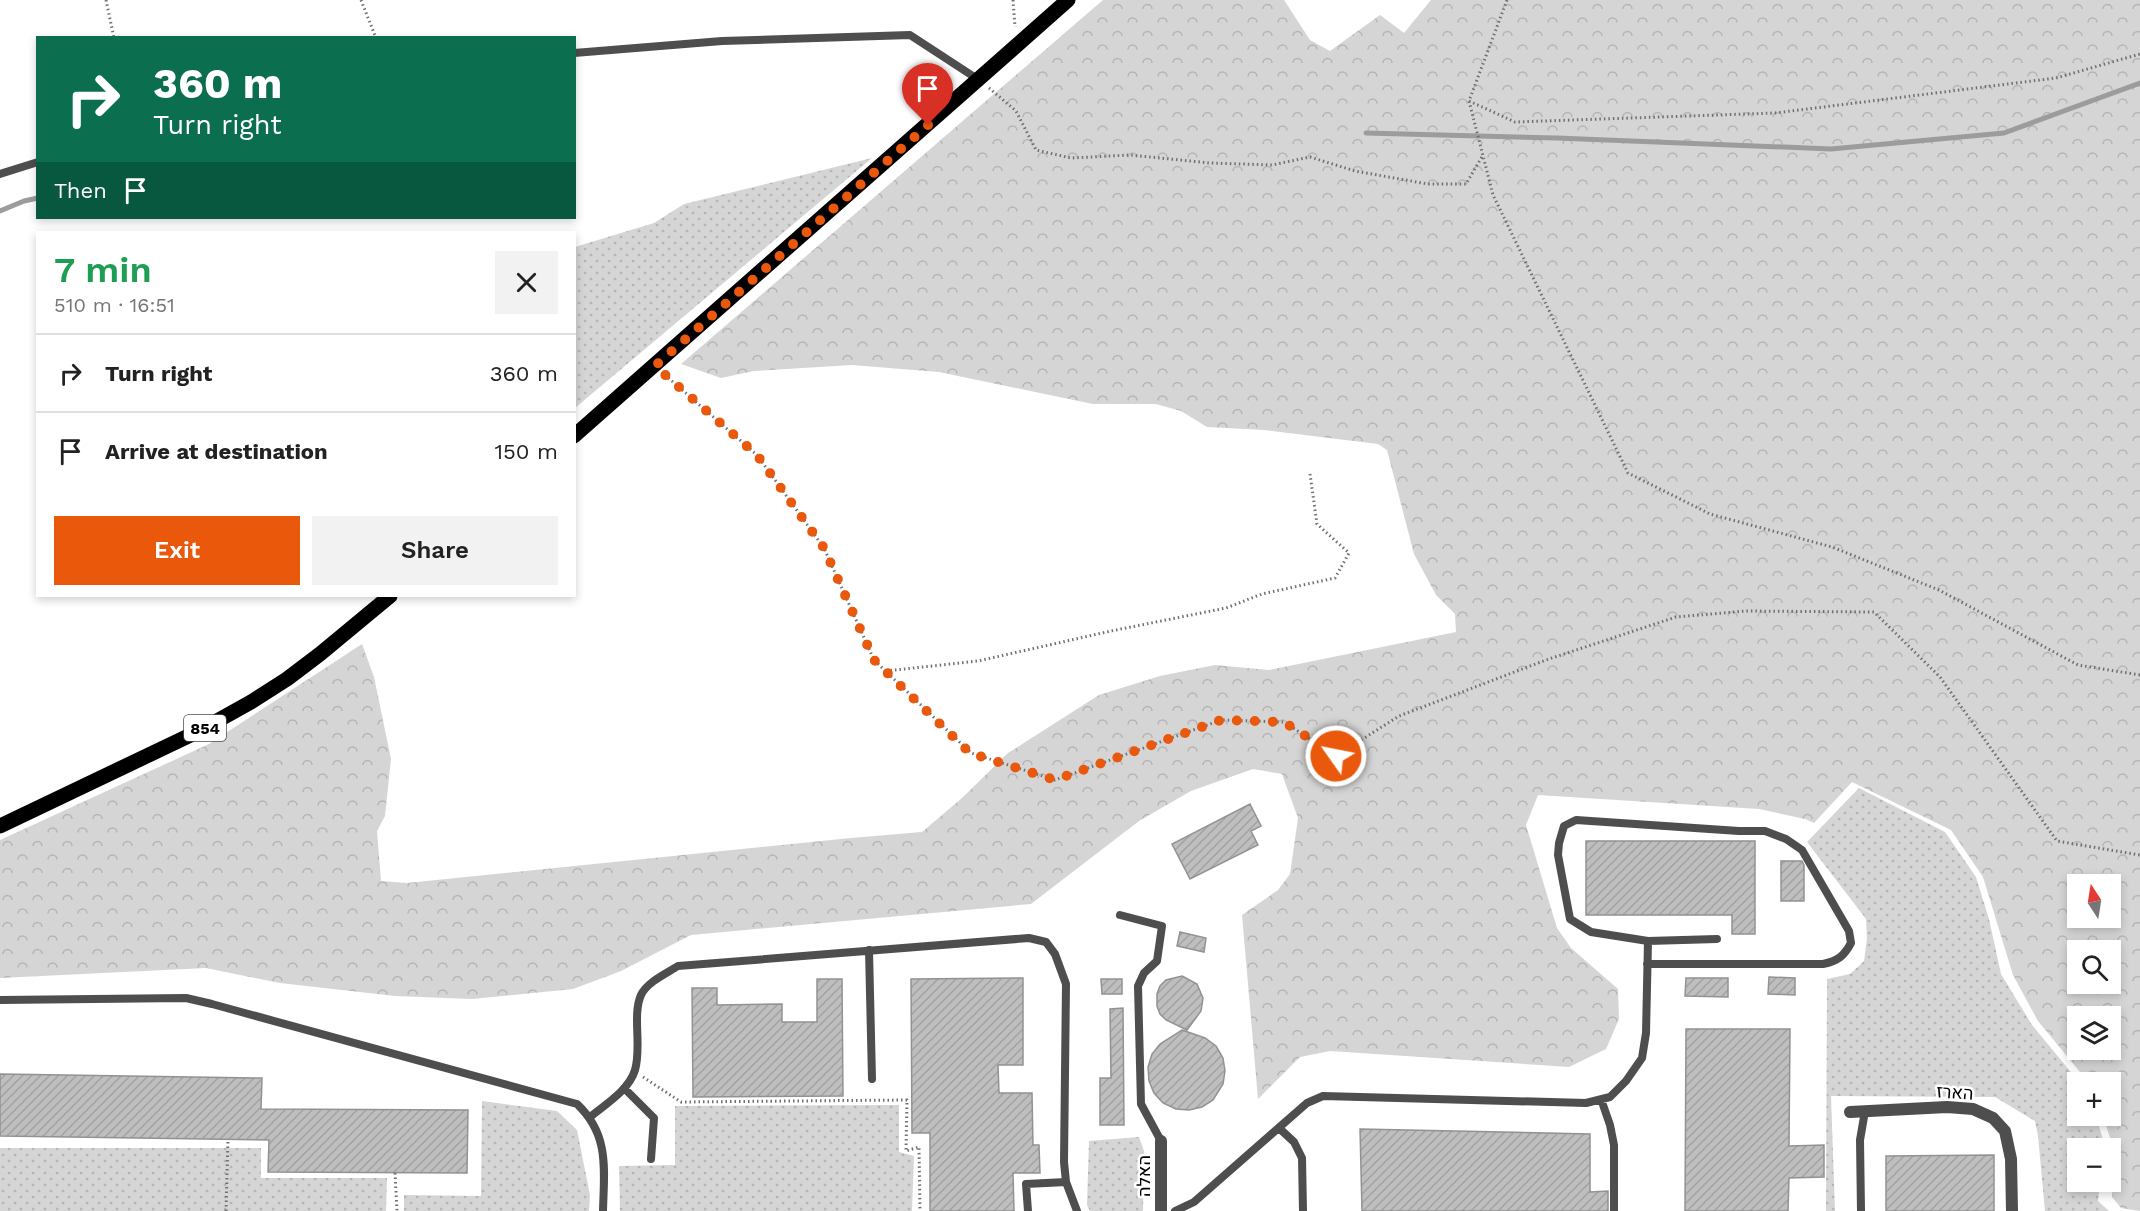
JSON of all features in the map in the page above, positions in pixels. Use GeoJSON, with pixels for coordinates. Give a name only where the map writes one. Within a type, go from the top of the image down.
{"type":"FeatureCollection","features":[{"type":"Feature","properties":{"kind":"main road"},"geometry":{"type":"LineString","coordinates":[[576,434],[1068,0]]}},
{"type":"Feature","properties":{"kind":"main road","name":"854"},"geometry":{"type":"LineString","coordinates":[[0,826],[199,731],[251,702],[320,654],[389,597]]}},
{"type":"Feature","properties":{"kind":"street","name":"הארז"},"geometry":{"type":"LineString","coordinates":[[1850,1112],[1947,1107],[1973,1109],[1993,1118],[2005,1131],[2011,1159],[2012,1211]]}},
{"type":"Feature","properties":{"kind":"street","name":"האלה"},"geometry":{"type":"LineString","coordinates":[[1161,1141],[1161,1211]]}},
{"type":"Feature","properties":{"kind":"lane"},"geometry":{"type":"LineString","coordinates":[[576,53],[722,41],[910,35],[979,80]]}},
{"type":"Feature","properties":{"kind":"lane"},"geometry":{"type":"LineString","coordinates":[[0,174],[36,163]]}},
{"type":"Feature","properties":{"kind":"lane"},"geometry":{"type":"LineString","coordinates":[[1647,964],[1823,964],[1835,962],[1845,954],[1851,943],[1849,931],[1802,849],[1786,839],[1765,831],[1576,820],[1564,826],[1558,855],[1570,919],[1591,932],[1648,941],[1717,939]]}},
{"type":"Feature","properties":{"kind":"lane"},"geometry":{"type":"LineString","coordinates":[[1120,915],[1162,926],[1157,961],[1144,973],[1138,986],[1141,1104],[1161,1141]]}},
{"type":"Feature","properties":{"kind":"lane"},"geometry":{"type":"LineString","coordinates":[[590,1117],[624,1088],[635,1071],[638,1056],[638,1010],[642,994],[656,980],[678,966],[1029,938],[1046,942],[1062,968],[1066,984],[1064,1162],[1066,1182],[1077,1211]]}},
{"type":"Feature","properties":{"kind":"lane"},"geometry":{"type":"LineString","coordinates":[[1175,1211],[1194,1202],[1307,1103],[1323,1096],[1586,1103],[1610,1096],[1626,1082],[1642,1058],[1646,1033],[1648,941]]}},
{"type":"Feature","properties":{"kind":"lane"},"geometry":{"type":"LineString","coordinates":[[869,950],[872,1079]]}},
{"type":"Feature","properties":{"kind":"lane"},"geometry":{"type":"LineString","coordinates":[[0,1000],[186,998],[577,1104],[590,1117],[601,1141],[604,1164],[603,1211]]}},
{"type":"Feature","properties":{"kind":"lane"},"geometry":{"type":"LineString","coordinates":[[624,1088],[654,1118],[651,1159]]}},
{"type":"Feature","properties":{"kind":"lane"},"geometry":{"type":"LineString","coordinates":[[1600,1099],[1610,1125],[1614,1146],[1614,1211]]}},
{"type":"Feature","properties":{"kind":"lane"},"geometry":{"type":"LineString","coordinates":[[1861,1211],[1860,1140],[1865,1112]]}},
{"type":"Feature","properties":{"kind":"lane"},"geometry":{"type":"LineString","coordinates":[[1279,1128],[1294,1142],[1302,1158],[1303,1211]]}},
{"type":"Feature","properties":{"kind":"lane"},"geometry":{"type":"LineString","coordinates":[[1028,1211],[1026,1184],[1066,1182]]}},
{"type":"Feature","properties":{"kind":"path"},"geometry":{"type":"LineString","coordinates":[[106,0],[114,36]]}},
{"type":"Feature","properties":{"kind":"path"},"geometry":{"type":"LineString","coordinates":[[361,0],[375,36]]}},
{"type":"Feature","properties":{"kind":"path"},"geometry":{"type":"LineString","coordinates":[[1013,0],[1016,46]]}},
{"type":"Feature","properties":{"kind":"path"},"geometry":{"type":"LineString","coordinates":[[1507,0],[1469,100],[1483,155],[1494,195],[1628,473],[1710,514],[1832,547],[1939,590],[2078,665],[2140,675]]}},
{"type":"Feature","properties":{"kind":"path"},"geometry":{"type":"LineString","coordinates":[[1469,100],[1515,122],[1775,113],[2056,78],[2140,54]]}},
{"type":"Feature","properties":{"kind":"path"},"geometry":{"type":"LineString","coordinates":[[979,80],[1016,111],[1036,150],[1071,158],[1130,155],[1210,163],[1272,165],[1310,157],[1354,171],[1438,184],[1466,184],[1483,155]]}},
{"type":"Feature","properties":{"kind":"path"},"geometry":{"type":"LineString","coordinates":[[655,366],[757,455],[824,548],[874,660],[970,753],[1055,780],[1221,720],[1284,722],[1336,756],[1399,716],[1546,660],[1676,617],[1746,611],[1874,612],[1940,677],[2057,841],[2140,855]]}},
{"type":"Feature","properties":{"kind":"path"},"geometry":{"type":"LineString","coordinates":[[886,671],[978,661],[1226,608],[1262,594],[1335,578],[1349,553],[1317,524],[1310,474]]}},
{"type":"Feature","properties":{"kind":"path"},"geometry":{"type":"LineString","coordinates":[[635,1071],[681,1101],[907,1100],[906,1151],[919,1147],[920,1211]]}},
{"type":"Feature","properties":{"kind":"path"},"geometry":{"type":"LineString","coordinates":[[226,1211],[228,1139]]}},
{"type":"Feature","properties":{"kind":"path"},"geometry":{"type":"LineString","coordinates":[[395,1173],[397,1211]]}},
{"type":"Feature","properties":{"kind":"green space"},"geometry":{"type":"Polygon","coordinates":[[[1103,0],[1284,0],[1310,40],[1330,51],[1380,15],[1404,33],[1431,0],[2140,0],[2140,1211],[2121,1208],[2112,1197],[2112,1192],[2121,1192],[2121,1138],[2110,1138],[2106,1126],[2121,1126],[2121,1072],[2080,1072],[2070,1060],[2121,1060],[2121,1006],[2067,1006],[2067,1056],[2038,1021],[2013,975],[1983,877],[1951,830],[1852,782],[1814,823],[1759,809],[1538,795],[1526,825],[1557,928],[1571,948],[1618,989],[1619,1019],[1606,1049],[1569,1067],[1330,1051],[1300,1057],[1258,1099],[1242,915],[1278,890],[1290,874],[1298,818],[1282,774],[1253,769],[1191,791],[1139,821],[1031,904],[691,935],[621,971],[573,989],[472,999],[395,996],[280,983],[206,968],[0,978],[0,840],[209,744],[362,644],[374,677],[391,759],[385,816],[377,831],[381,881],[407,883],[922,832],[962,798],[1008,753],[1099,695],[1160,676],[1215,665],[1269,670],[1456,632],[1455,614],[1436,595],[1414,554],[1387,450],[1378,444],[1264,430],[1207,427],[1181,411],[1156,404],[1093,404],[939,372],[852,365],[754,371],[721,378],[681,364],[1103,0]]]}},
{"type":"Feature","properties":{"kind":"green space"},"geometry":{"type":"Polygon","coordinates":[[[872,158],[576,407],[576,247],[654,223],[684,204],[872,158]]]}},
{"type":"Feature","properties":{"kind":"green space"},"geometry":{"type":"Polygon","coordinates":[[[1859,788],[1945,832],[1976,877],[1989,919],[2001,974],[2032,1025],[2071,1072],[2067,1072],[2067,1126],[2099,1126],[2103,1138],[2067,1138],[2067,1192],[2099,1192],[2098,1201],[2109,1211],[2045,1211],[2035,1121],[1995,1097],[1831,1096],[1835,1211],[1826,1211],[1827,979],[1850,974],[1864,961],[1867,938],[1866,919],[1807,842],[1859,788]]]}},
{"type":"Feature","properties":{"kind":"green space"},"geometry":{"type":"Polygon","coordinates":[[[482,1101],[557,1111],[577,1130],[590,1195],[589,1211],[404,1211],[404,1195],[481,1196],[482,1101]]]}},
{"type":"Feature","properties":{"kind":"green space"},"geometry":{"type":"Polygon","coordinates":[[[899,1105],[899,1152],[914,1156],[912,1211],[620,1211],[619,1166],[675,1165],[675,1106],[899,1105]]]}},
{"type":"Feature","properties":{"kind":"green space"},"geometry":{"type":"Polygon","coordinates":[[[1139,1137],[1144,1151],[1143,1211],[1090,1211],[1087,1205],[1089,1141],[1139,1137]]]}},
{"type":"Feature","properties":{"kind":"green space"},"geometry":{"type":"Polygon","coordinates":[[[0,1148],[261,1148],[261,1178],[387,1178],[386,1211],[0,1211],[0,1148]]]}},
{"type":"Feature","properties":{"kind":"building"},"geometry":{"type":"Polygon","coordinates":[[[1250,804],[1261,826],[1251,831],[1258,845],[1190,879],[1172,844],[1250,804]]]}},
{"type":"Feature","properties":{"kind":"building"},"geometry":{"type":"Polygon","coordinates":[[[1586,841],[1755,841],[1755,934],[1732,934],[1732,915],[1586,915],[1586,841]]]}},
{"type":"Feature","properties":{"kind":"building"},"geometry":{"type":"Polygon","coordinates":[[[1781,861],[1802,861],[1804,901],[1781,901],[1781,861]]]}},
{"type":"Feature","properties":{"kind":"building"},"geometry":{"type":"Polygon","coordinates":[[[1180,932],[1206,938],[1204,952],[1177,946],[1180,932]]]}},
{"type":"Feature","properties":{"kind":"building"},"geometry":{"type":"Polygon","coordinates":[[[1182,976],[1197,984],[1203,998],[1201,1011],[1187,1030],[1166,1020],[1160,1014],[1157,1006],[1160,986],[1166,980],[1182,976]]]}},
{"type":"Feature","properties":{"kind":"building"},"geometry":{"type":"Polygon","coordinates":[[[1769,977],[1795,978],[1795,995],[1768,994],[1769,977]]]}},
{"type":"Feature","properties":{"kind":"building"},"geometry":{"type":"Polygon","coordinates":[[[1023,978],[1023,1065],[998,1065],[999,1093],[1032,1093],[1033,1145],[1039,1145],[1040,1173],[1013,1173],[1014,1211],[930,1211],[930,1133],[912,1133],[911,979],[1023,978]]]}},
{"type":"Feature","properties":{"kind":"building"},"geometry":{"type":"Polygon","coordinates":[[[1686,978],[1728,978],[1728,997],[1685,996],[1686,978]]]}},
{"type":"Feature","properties":{"kind":"building"},"geometry":{"type":"Polygon","coordinates":[[[817,979],[842,979],[843,1096],[693,1097],[692,988],[717,988],[717,1005],[782,1004],[782,1022],[817,1022],[817,979]]]}},
{"type":"Feature","properties":{"kind":"building"},"geometry":{"type":"Polygon","coordinates":[[[1101,979],[1122,979],[1122,994],[1102,994],[1101,979]]]}},
{"type":"Feature","properties":{"kind":"building"},"geometry":{"type":"Polygon","coordinates":[[[1123,1008],[1124,1125],[1100,1125],[1100,1078],[1111,1078],[1110,1009],[1123,1008]]]}},
{"type":"Feature","properties":{"kind":"building"},"geometry":{"type":"Polygon","coordinates":[[[1686,1029],[1790,1029],[1789,1146],[1824,1145],[1824,1177],[1789,1178],[1788,1211],[1685,1211],[1686,1029]]]}},
{"type":"Feature","properties":{"kind":"building"},"geometry":{"type":"Polygon","coordinates":[[[1182,1030],[1205,1038],[1216,1046],[1223,1058],[1225,1071],[1223,1084],[1213,1100],[1202,1107],[1189,1110],[1176,1109],[1163,1103],[1154,1093],[1149,1081],[1148,1067],[1152,1054],[1160,1044],[1182,1030]]]}},
{"type":"Feature","properties":{"kind":"building"},"geometry":{"type":"Polygon","coordinates":[[[0,1074],[262,1078],[261,1109],[468,1110],[467,1173],[268,1172],[269,1140],[0,1136],[0,1074]]]}},
{"type":"Feature","properties":{"kind":"building"},"geometry":{"type":"Polygon","coordinates":[[[1360,1129],[1590,1134],[1590,1192],[1608,1191],[1608,1211],[1362,1211],[1360,1129]]]}},
{"type":"Feature","properties":{"kind":"building"},"geometry":{"type":"Polygon","coordinates":[[[1994,1155],[1994,1211],[1886,1211],[1886,1156],[1994,1155]]]}},
{"type":"Feature","properties":{"kind":"waterway"},"geometry":{"type":"LineString","coordinates":[[1366,133],[1831,149],[2004,133],[2140,83]]}},
{"type":"Feature","properties":{"kind":"waterway"},"geometry":{"type":"LineString","coordinates":[[0,211],[36,198]]}},
{"type":"Feature","properties":{"kind":"route"},"geometry":{"type":"LineString","coordinates":[[928,125],[655,366],[757,455],[824,548],[874,660],[970,753],[1055,780],[1221,720],[1284,722],[1336,756]]}}]}
